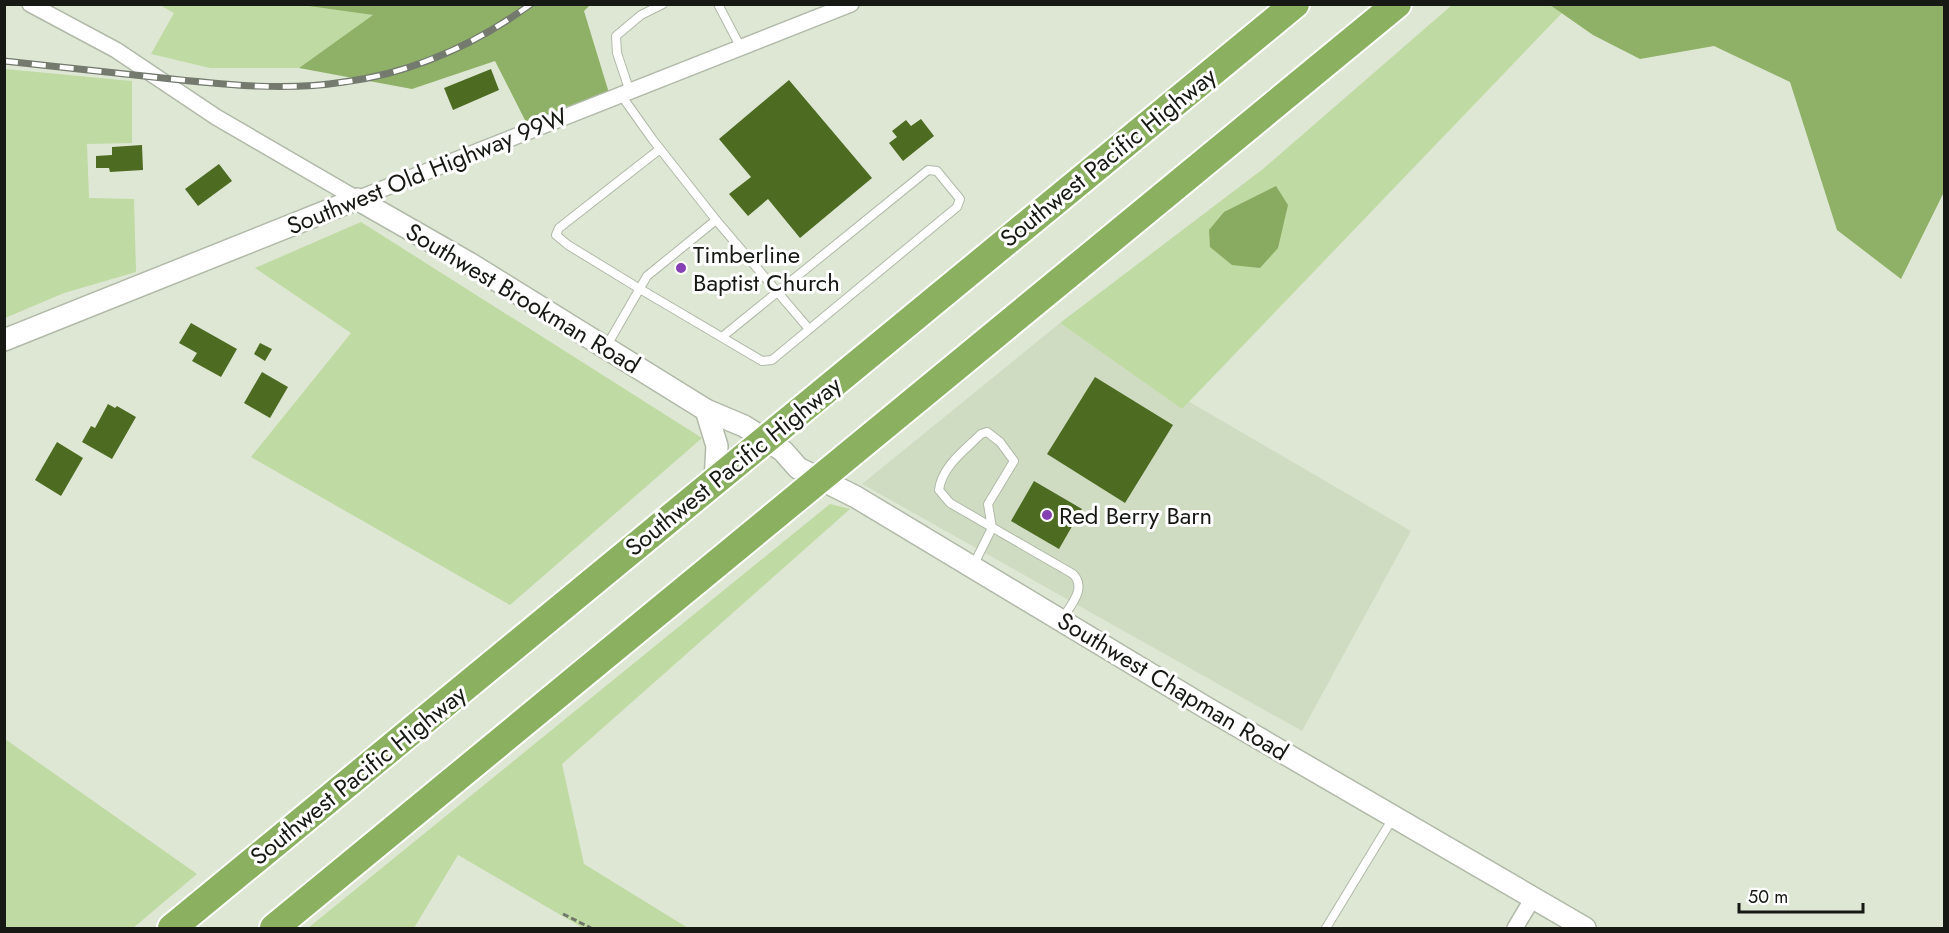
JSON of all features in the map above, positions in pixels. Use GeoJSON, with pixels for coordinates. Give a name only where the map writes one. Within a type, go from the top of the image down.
{"type":"FeatureCollection","features":[{"type":"Feature","properties":{"kind":"highway","name":"Southwest Pacific Highway"},"geometry":{"type":"LineString","coordinates":[[171,928],[1295,4]]}},
{"type":"Feature","properties":{"kind":"highway"},"geometry":{"type":"LineString","coordinates":[[274,928],[1397,4]]}},
{"type":"Feature","properties":{"kind":"street","name":"Southwest Brookman Road"},"geometry":{"type":"LineString","coordinates":[[30,4],[116,50],[216,117],[469,263],[706,410],[744,426],[765,440]]}},
{"type":"Feature","properties":{"kind":"street","name":"Southwest Old Highway 99W"},"geometry":{"type":"LineString","coordinates":[[4,340],[851,4]]}},
{"type":"Feature","properties":{"kind":"street"},"geometry":{"type":"LineString","coordinates":[[706,410],[717,446],[715,481]]}},
{"type":"Feature","properties":{"kind":"street","name":"Southwest Chapman Road"},"geometry":{"type":"LineString","coordinates":[[765,440],[783,451],[798,468],[855,497],[1205,707],[1585,928]]}},
{"type":"Feature","properties":{"kind":"street"},"geometry":{"type":"LineString","coordinates":[[1515,928],[1533,898]]}},
{"type":"Feature","properties":{"kind":"lane"},"geometry":{"type":"LineString","coordinates":[[663,4],[641,15],[616,36],[625,93],[660,149],[716,220],[809,329]]}},
{"type":"Feature","properties":{"kind":"lane"},"geometry":{"type":"LineString","coordinates":[[718,4],[741,48]]}},
{"type":"Feature","properties":{"kind":"lane"},"geometry":{"type":"LineString","coordinates":[[660,149],[559,228],[556,235],[568,245],[762,361],[772,360],[957,207],[960,199],[936,171],[928,170],[722,337]]}},
{"type":"Feature","properties":{"kind":"lane"},"geometry":{"type":"LineString","coordinates":[[605,348],[647,276],[716,220]]}},
{"type":"Feature","properties":{"kind":"lane"},"geometry":{"type":"LineString","coordinates":[[972,567],[992,528],[988,504],[1014,461],[1000,442],[987,432],[981,434],[946,469],[940,481],[939,490],[950,503],[992,528],[1073,574],[1079,580],[1080,588],[1062,620]]}},
{"type":"Feature","properties":{"kind":"lane"},"geometry":{"type":"LineString","coordinates":[[1326,928],[1394,817]]}},
{"type":"Feature","properties":{"kind":"path"},"geometry":{"type":"LineString","coordinates":[[563,914],[591,928]]}},
{"type":"Feature","properties":{"kind":"shaded area"},"geometry":{"type":"Polygon","coordinates":[[[302,4],[374,15],[299,68],[210,68],[151,54],[174,13],[160,5],[302,4]]]}},
{"type":"Feature","properties":{"kind":"shaded area"},"geometry":{"type":"Polygon","coordinates":[[[302,5],[590,5],[584,11],[609,93],[528,126],[495,61],[412,89],[299,68],[373,15],[302,5]]]}},
{"type":"Feature","properties":{"kind":"shaded area"},"geometry":{"type":"Polygon","coordinates":[[[1452,5],[1550,5],[1562,13],[1182,409],[1060,323],[1263,169],[1452,5]]]}},
{"type":"Feature","properties":{"kind":"shaded area"},"geometry":{"type":"Polygon","coordinates":[[[1550,5],[1944,5],[1944,192],[1901,279],[1837,230],[1790,82],[1714,46],[1640,59],[1593,35],[1550,5]]]}},
{"type":"Feature","properties":{"kind":"shaded area"},"geometry":{"type":"Polygon","coordinates":[[[5,69],[132,81],[132,143],[87,144],[89,198],[134,199],[136,272],[64,293],[5,318],[5,69]]]}},
{"type":"Feature","properties":{"kind":"shaded area"},"geometry":{"type":"Polygon","coordinates":[[[1276,186],[1288,205],[1278,248],[1260,268],[1232,265],[1210,247],[1209,230],[1224,212],[1276,186]]]}},
{"type":"Feature","properties":{"kind":"shaded area"},"geometry":{"type":"Polygon","coordinates":[[[361,222],[702,438],[510,605],[251,457],[351,333],[255,268],[361,222]]]}},
{"type":"Feature","properties":{"kind":"shaded area"},"geometry":{"type":"Polygon","coordinates":[[[1060,323],[1182,409],[1188,401],[1411,531],[1302,731],[862,484],[1060,323]]]}},
{"type":"Feature","properties":{"kind":"shaded area"},"geometry":{"type":"Polygon","coordinates":[[[830,504],[850,509],[562,764],[584,864],[688,928],[583,928],[458,855],[414,928],[308,928],[830,504]]]}},
{"type":"Feature","properties":{"kind":"shaded area"},"geometry":{"type":"Polygon","coordinates":[[[4,739],[197,874],[133,928],[5,928],[4,739]]]}},
{"type":"Feature","properties":{"kind":"building"},"geometry":{"type":"Polygon","coordinates":[[[491,69],[499,90],[453,110],[444,88],[491,69]]]}},
{"type":"Feature","properties":{"kind":"building"},"geometry":{"type":"Polygon","coordinates":[[[789,80],[872,178],[800,238],[768,199],[748,216],[729,194],[751,177],[719,139],[789,80]]]}},
{"type":"Feature","properties":{"kind":"building"},"geometry":{"type":"Polygon","coordinates":[[[921,119],[934,136],[903,161],[889,143],[897,137],[892,131],[906,120],[911,126],[921,119]]]}},
{"type":"Feature","properties":{"kind":"building"},"geometry":{"type":"Polygon","coordinates":[[[142,145],[143,170],[110,172],[109,168],[96,168],[96,156],[112,155],[112,147],[142,145]]]}},
{"type":"Feature","properties":{"kind":"building"},"geometry":{"type":"Polygon","coordinates":[[[219,164],[232,181],[198,206],[185,189],[219,164]]]}},
{"type":"Feature","properties":{"kind":"building"},"geometry":{"type":"Polygon","coordinates":[[[191,323],[237,349],[221,377],[192,361],[197,353],[179,343],[191,323]]]}},
{"type":"Feature","properties":{"kind":"building"},"geometry":{"type":"Polygon","coordinates":[[[260,343],[272,349],[265,361],[254,354],[260,343]]]}},
{"type":"Feature","properties":{"kind":"building"},"geometry":{"type":"Polygon","coordinates":[[[262,372],[288,387],[270,418],[244,403],[262,372]]]}},
{"type":"Feature","properties":{"kind":"building"},"geometry":{"type":"Polygon","coordinates":[[[1095,377],[1173,425],[1125,503],[1047,454],[1095,377]]]}},
{"type":"Feature","properties":{"kind":"building"},"geometry":{"type":"Polygon","coordinates":[[[108,404],[115,408],[117,406],[136,417],[112,459],[82,442],[91,426],[95,428],[108,404]]]}},
{"type":"Feature","properties":{"kind":"building"},"geometry":{"type":"Polygon","coordinates":[[[57,442],[83,458],[61,496],[35,480],[57,442]]]}},
{"type":"Feature","properties":{"kind":"building","name":"Red Berry Barn"},"geometry":{"type":"Polygon","coordinates":[[[1034,481],[1082,509],[1059,549],[1011,521],[1034,481]]]}},
{"type":"Feature","properties":{"kind":"railway"},"geometry":{"type":"LineString","coordinates":[[4,61],[236,85],[279,87],[322,85],[369,78],[419,64],[466,44],[531,4]]}},
{"type":"Feature","properties":{"kind":"place","name":"Timberline Baptist Church"},"geometry":{"type":"Point","coordinates":[681,268]}},
{"type":"Feature","properties":{"kind":"place","name":"Red Berry Barn"},"geometry":{"type":"Point","coordinates":[1047,515]}}]}
